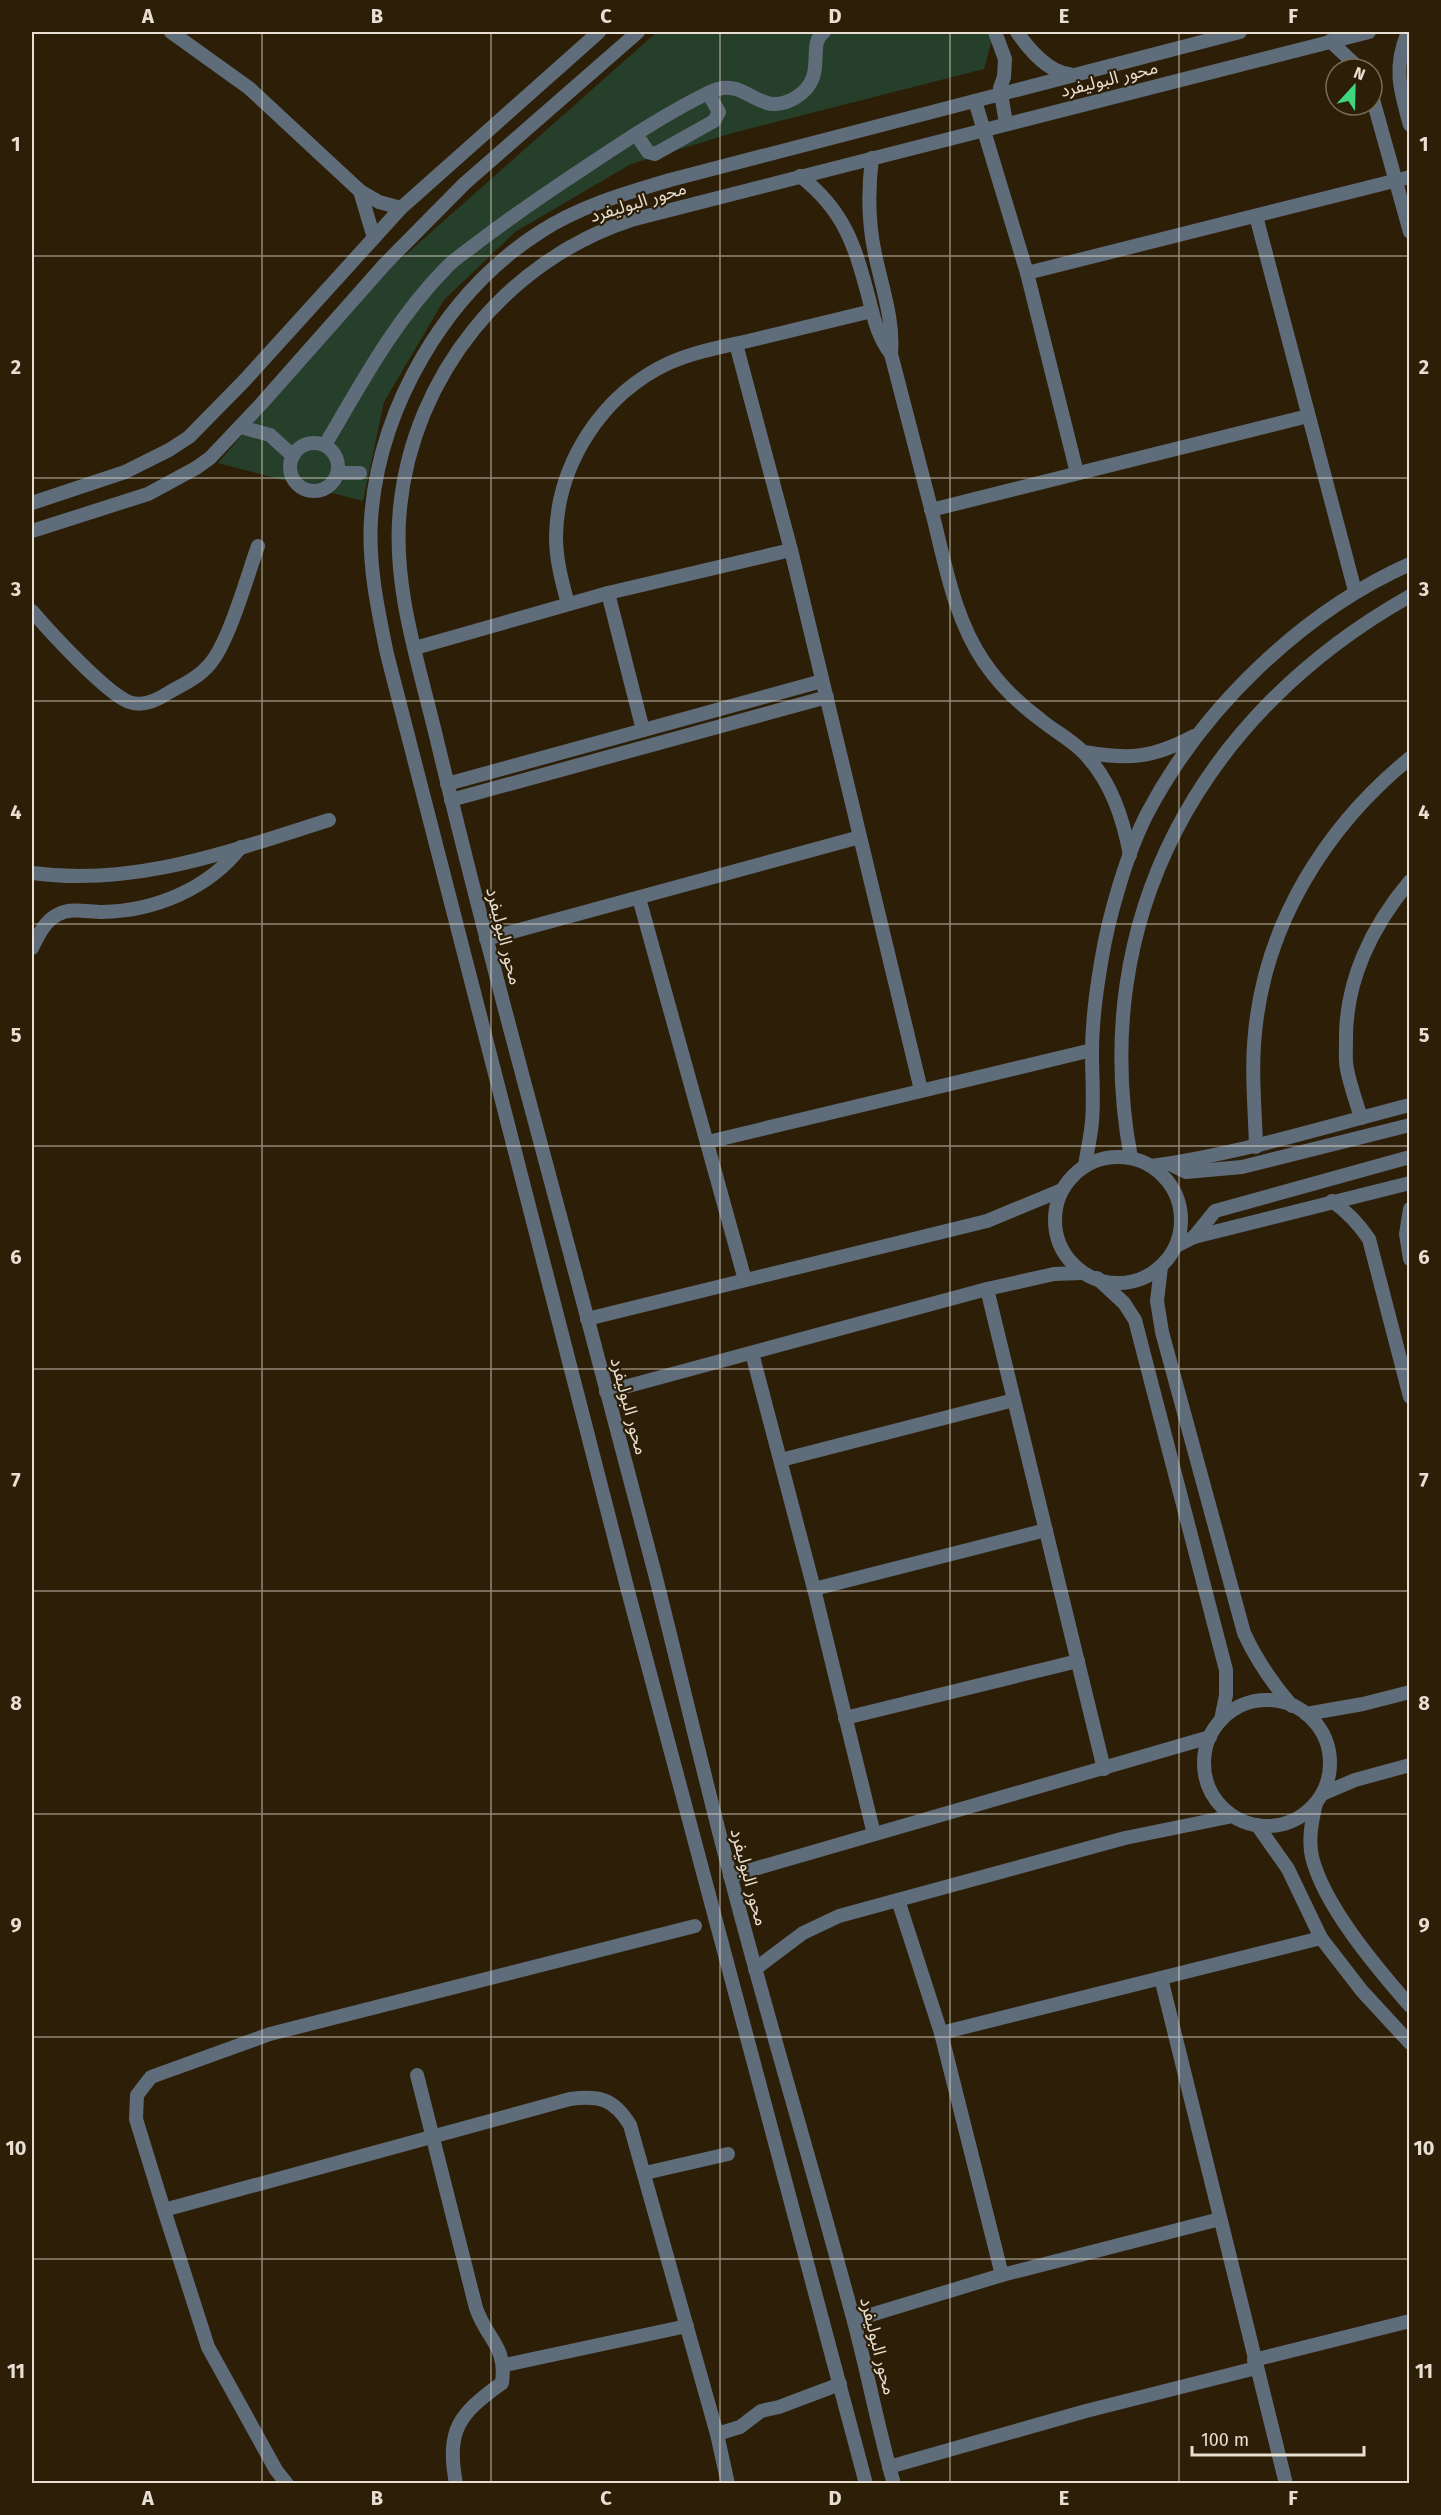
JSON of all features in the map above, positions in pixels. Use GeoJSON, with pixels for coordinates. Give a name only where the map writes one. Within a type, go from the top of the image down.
{"type":"FeatureCollection","features":[{"type":"Feature","properties":{"kind":"street"},"geometry":{"type":"LineString","coordinates":[[171,32],[249,88],[360,191],[379,202],[401,208]]}},
{"type":"Feature","properties":{"kind":"street"},"geometry":{"type":"LineString","coordinates":[[32,503],[125,472],[169,450],[189,437],[237,389],[401,208],[599,32]]}},
{"type":"Feature","properties":{"kind":"street"},"geometry":{"type":"LineString","coordinates":[[32,531],[148,494],[196,468],[240,427],[385,264],[464,184],[638,32]]}},
{"type":"Feature","properties":{"kind":"street"},"geometry":{"type":"LineString","coordinates":[[325,445],[383,348],[412,307],[447,267],[522,209],[636,134],[720,87],[731,86],[754,99],[767,103],[781,103],[794,99],[805,90],[812,79],[816,66],[815,45],[820,34],[824,32]]}},
{"type":"Feature","properties":{"kind":"street"},"geometry":{"type":"LineString","coordinates":[[995,32],[1005,58],[1001,94],[1006,123]]}},
{"type":"Feature","properties":{"kind":"street"},"geometry":{"type":"LineString","coordinates":[[1017,32],[1049,66],[1068,74]]}},
{"type":"Feature","properties":{"kind":"street","name":"محور البوليفرد"},"geometry":{"type":"LineString","coordinates":[[866,2484],[628,1592],[387,654],[374,576],[371,521],[380,464],[392,424],[414,374],[439,331],[470,292],[503,259],[541,231],[582,209],[670,180],[975,101],[1068,74],[1240,32]]}},
{"type":"Feature","properties":{"kind":"street","name":"محور البوليفرد"},"geometry":{"type":"LineString","coordinates":[[894,2484],[854,2320],[730,1876],[655,1575],[486,939],[447,783],[415,648],[400,572],[398,526],[404,479],[416,435],[435,392],[457,353],[484,318],[514,286],[549,258],[588,236],[631,220],[1369,32]]}},
{"type":"Feature","properties":{"kind":"street"},"geometry":{"type":"LineString","coordinates":[[1408,32],[1402,47],[1398,74],[1410,125]]}},
{"type":"Feature","properties":{"kind":"street"},"geometry":{"type":"LineString","coordinates":[[1330,41],[1347,57]]}},
{"type":"Feature","properties":{"kind":"street"},"geometry":{"type":"LineString","coordinates":[[636,134],[648,152],[655,154],[705,127],[718,116],[717,108],[708,93]]}},
{"type":"Feature","properties":{"kind":"street"},"geometry":{"type":"LineString","coordinates":[[975,101],[1027,273],[1077,473]]}},
{"type":"Feature","properties":{"kind":"street"},"geometry":{"type":"LineString","coordinates":[[1380,117],[1403,179],[1410,232]]}},
{"type":"Feature","properties":{"kind":"street"},"geometry":{"type":"LineString","coordinates":[[872,158],[869,194],[870,223],[891,326],[891,354],[931,510],[964,626],[984,662],[1010,693],[1040,720],[1084,752],[1103,777],[1115,802],[1130,855]]}},
{"type":"Feature","properties":{"kind":"street"},"geometry":{"type":"LineString","coordinates":[[800,176],[823,196],[848,231],[880,337],[891,354]]}},
{"type":"Feature","properties":{"kind":"street"},"geometry":{"type":"LineString","coordinates":[[1027,273],[1403,179]]}},
{"type":"Feature","properties":{"kind":"street"},"geometry":{"type":"LineString","coordinates":[[360,191],[374,238]]}},
{"type":"Feature","properties":{"kind":"street"},"geometry":{"type":"LineString","coordinates":[[1256,216],[1355,591]]}},
{"type":"Feature","properties":{"kind":"street"},"geometry":{"type":"LineString","coordinates":[[568,604],[559,571],[556,538],[559,504],[568,471],[582,441],[613,403],[651,372],[698,352],[872,311]]}},
{"type":"Feature","properties":{"kind":"street"},"geometry":{"type":"LineString","coordinates":[[736,344],[791,550],[921,1090]]}},
{"type":"Feature","properties":{"kind":"street"},"geometry":{"type":"LineString","coordinates":[[262,403],[264,419],[270,435],[293,456]]}},
{"type":"Feature","properties":{"kind":"street"},"geometry":{"type":"LineString","coordinates":[[931,510],[1308,416]]}},
{"type":"Feature","properties":{"kind":"street"},"geometry":{"type":"LineString","coordinates":[[240,427],[270,435]]}},
{"type":"Feature","properties":{"kind":"street"},"geometry":{"type":"LineString","coordinates":[[311,443],[325,445],[336,457],[338,473],[335,480],[322,490],[305,489],[293,478],[291,471],[293,456],[304,445],[311,443]]}},
{"type":"Feature","properties":{"kind":"street"},"geometry":{"type":"LineString","coordinates":[[338,473],[360,473]]}},
{"type":"Feature","properties":{"kind":"street"},"geometry":{"type":"LineString","coordinates":[[32,611],[37,624],[122,699],[144,704],[155,701],[196,677],[215,658],[224,641],[258,546]]}},
{"type":"Feature","properties":{"kind":"street"},"geometry":{"type":"LineString","coordinates":[[415,648],[608,593],[791,550]]}},
{"type":"Feature","properties":{"kind":"street"},"geometry":{"type":"LineString","coordinates":[[1085,1166],[1092,1121],[1092,1050],[1101,961],[1130,855],[1147,814],[1172,769],[1239,687],[1260,667],[1314,621],[1355,591],[1410,564]]}},
{"type":"Feature","properties":{"kind":"street"},"geometry":{"type":"LineString","coordinates":[[608,593],[644,730]]}},
{"type":"Feature","properties":{"kind":"street"},"geometry":{"type":"LineString","coordinates":[[1131,1158],[1122,1102],[1122,1035],[1125,999],[1139,927],[1152,884],[1178,826],[1216,764],[1262,708],[1316,659],[1410,597]]}},
{"type":"Feature","properties":{"kind":"street"},"geometry":{"type":"LineString","coordinates":[[447,783],[822,681]]}},
{"type":"Feature","properties":{"kind":"street"},"geometry":{"type":"LineString","coordinates":[[452,801],[826,697]]}},
{"type":"Feature","properties":{"kind":"street"},"geometry":{"type":"LineString","coordinates":[[1084,752],[1116,758],[1146,756],[1174,747],[1200,733]]}},
{"type":"Feature","properties":{"kind":"street"},"geometry":{"type":"LineString","coordinates":[[1256,1147],[1253,1063],[1255,1032],[1261,991],[1275,941],[1287,912],[1318,858],[1370,792],[1410,758]]}},
{"type":"Feature","properties":{"kind":"street"},"geometry":{"type":"LineString","coordinates":[[32,873],[98,877],[122,875],[190,862],[329,820]]}},
{"type":"Feature","properties":{"kind":"street"},"geometry":{"type":"LineString","coordinates":[[486,939],[860,837]]}},
{"type":"Feature","properties":{"kind":"street"},"geometry":{"type":"LineString","coordinates":[[32,948],[46,923],[63,912],[128,909],[178,896],[214,875],[241,847]]}},
{"type":"Feature","properties":{"kind":"street"},"geometry":{"type":"LineString","coordinates":[[1361,1118],[1347,1067],[1346,1028],[1352,990],[1363,953],[1381,919],[1410,881]]}},
{"type":"Feature","properties":{"kind":"street"},"geometry":{"type":"LineString","coordinates":[[639,898],[745,1280]]}},
{"type":"Feature","properties":{"kind":"street"},"geometry":{"type":"LineString","coordinates":[[708,1142],[1092,1050]]}},
{"type":"Feature","properties":{"kind":"street"},"geometry":{"type":"LineString","coordinates":[[1151,1166],[1256,1147],[1410,1105]]}},
{"type":"Feature","properties":{"kind":"street"},"geometry":{"type":"LineString","coordinates":[[1170,1164],[1186,1172],[1242,1167],[1410,1125]]}},
{"type":"Feature","properties":{"kind":"street"},"geometry":{"type":"LineString","coordinates":[[1194,1237],[1215,1211],[1410,1157]]}},
{"type":"Feature","properties":{"kind":"street"},"geometry":{"type":"LineString","coordinates":[[606,1392],[987,1289],[1054,1274],[1082,1273],[1119,1284],[1152,1274],[1176,1246],[1182,1221],[1180,1208],[1170,1184],[1151,1166],[1131,1158],[1107,1158],[1076,1172],[1062,1190],[1054,1216],[1055,1229],[1064,1254],[1082,1273]]}},
{"type":"Feature","properties":{"kind":"street"},"geometry":{"type":"LineString","coordinates":[[1176,1246],[1194,1237],[1410,1183]]}},
{"type":"Feature","properties":{"kind":"street"},"geometry":{"type":"LineString","coordinates":[[587,1319],[987,1221],[1062,1190]]}},
{"type":"Feature","properties":{"kind":"street"},"geometry":{"type":"LineString","coordinates":[[1332,1201],[1353,1217],[1368,1239],[1410,1396]]}},
{"type":"Feature","properties":{"kind":"street"},"geometry":{"type":"LineString","coordinates":[[1410,1209],[1406,1234],[1410,1259]]}},
{"type":"Feature","properties":{"kind":"street"},"geometry":{"type":"LineString","coordinates":[[1161,1266],[1157,1301],[1162,1332],[1244,1633],[1257,1660],[1292,1706]]}},
{"type":"Feature","properties":{"kind":"street"},"geometry":{"type":"LineString","coordinates":[[1097,1278],[1124,1303],[1135,1320],[1226,1670],[1226,1695],[1221,1720]]}},
{"type":"Feature","properties":{"kind":"street"},"geometry":{"type":"LineString","coordinates":[[987,1289],[1104,1769]]}},
{"type":"Feature","properties":{"kind":"street"},"geometry":{"type":"LineString","coordinates":[[752,1353],[814,1589],[873,1834]]}},
{"type":"Feature","properties":{"kind":"street"},"geometry":{"type":"LineString","coordinates":[[781,1460],[1014,1400]]}},
{"type":"Feature","properties":{"kind":"street"},"geometry":{"type":"LineString","coordinates":[[814,1589],[1046,1530]]}},
{"type":"Feature","properties":{"kind":"street"},"geometry":{"type":"LineString","coordinates":[[845,1718],[1078,1661]]}},
{"type":"Feature","properties":{"kind":"street"},"geometry":{"type":"LineString","coordinates":[[1306,1714],[1363,1704],[1410,1692]]}},
{"type":"Feature","properties":{"kind":"street"},"geometry":{"type":"LineString","coordinates":[[1410,1765],[1355,1780],[1319,1798],[1304,1814],[1290,1822],[1274,1826],[1257,1826],[1233,1816],[1219,1804],[1204,1772],[1204,1754],[1209,1737],[1221,1720],[1240,1707],[1262,1701],[1278,1701],[1292,1706],[1306,1714],[1318,1726],[1326,1742],[1330,1759],[1329,1777],[1319,1798],[1310,1828],[1312,1855],[1320,1881],[1371,1961],[1410,2006]]}},
{"type":"Feature","properties":{"kind":"street"},"geometry":{"type":"LineString","coordinates":[[730,1876],[1209,1737]]}},
{"type":"Feature","properties":{"kind":"street"},"geometry":{"type":"LineString","coordinates":[[755,1969],[787,1944],[820,1923],[839,1916],[1125,1838],[1233,1816]]}},
{"type":"Feature","properties":{"kind":"street"},"geometry":{"type":"LineString","coordinates":[[1257,1826],[1288,1869],[1321,1938],[1362,1991],[1410,2043]]}},
{"type":"Feature","properties":{"kind":"street"},"geometry":{"type":"LineString","coordinates":[[898,1900],[940,2033],[1002,2275]]}},
{"type":"Feature","properties":{"kind":"street"},"geometry":{"type":"LineString","coordinates":[[287,2484],[276,2470],[208,2347],[136,2119],[137,2095],[151,2077],[270,2034],[695,1926]]}},
{"type":"Feature","properties":{"kind":"street"},"geometry":{"type":"LineString","coordinates":[[940,2033],[1321,1938]]}},
{"type":"Feature","properties":{"kind":"street"},"geometry":{"type":"LineString","coordinates":[[1161,1978],[1286,2484]]}},
{"type":"Feature","properties":{"kind":"street"},"geometry":{"type":"LineString","coordinates":[[417,2075],[476,2308],[505,2366],[502,2383],[470,2406],[460,2420],[451,2451],[456,2484]]}},
{"type":"Feature","properties":{"kind":"street"},"geometry":{"type":"LineString","coordinates":[[164,2210],[570,2099],[590,2097],[603,2100],[623,2114],[630,2126],[717,2434],[728,2484]]}},
{"type":"Feature","properties":{"kind":"street"},"geometry":{"type":"LineString","coordinates":[[645,2173],[728,2154]]}},
{"type":"Feature","properties":{"kind":"street"},"geometry":{"type":"LineString","coordinates":[[854,2320],[1002,2275],[1220,2219]]}},
{"type":"Feature","properties":{"kind":"street"},"geometry":{"type":"LineString","coordinates":[[889,2467],[1410,2321]]}},
{"type":"Feature","properties":{"kind":"street"},"geometry":{"type":"LineString","coordinates":[[505,2366],[687,2326]]}},
{"type":"Feature","properties":{"kind":"street"},"geometry":{"type":"LineString","coordinates":[[717,2434],[740,2427],[761,2412],[840,2385]]}},
{"type":"Feature","properties":{"kind":"green space"},"geometry":{"type":"Polygon","coordinates":[[[657,32],[994,32],[984,69],[736,132],[631,164],[515,232],[444,300],[384,402],[363,501],[218,463],[368,288],[657,32]]]}}]}
